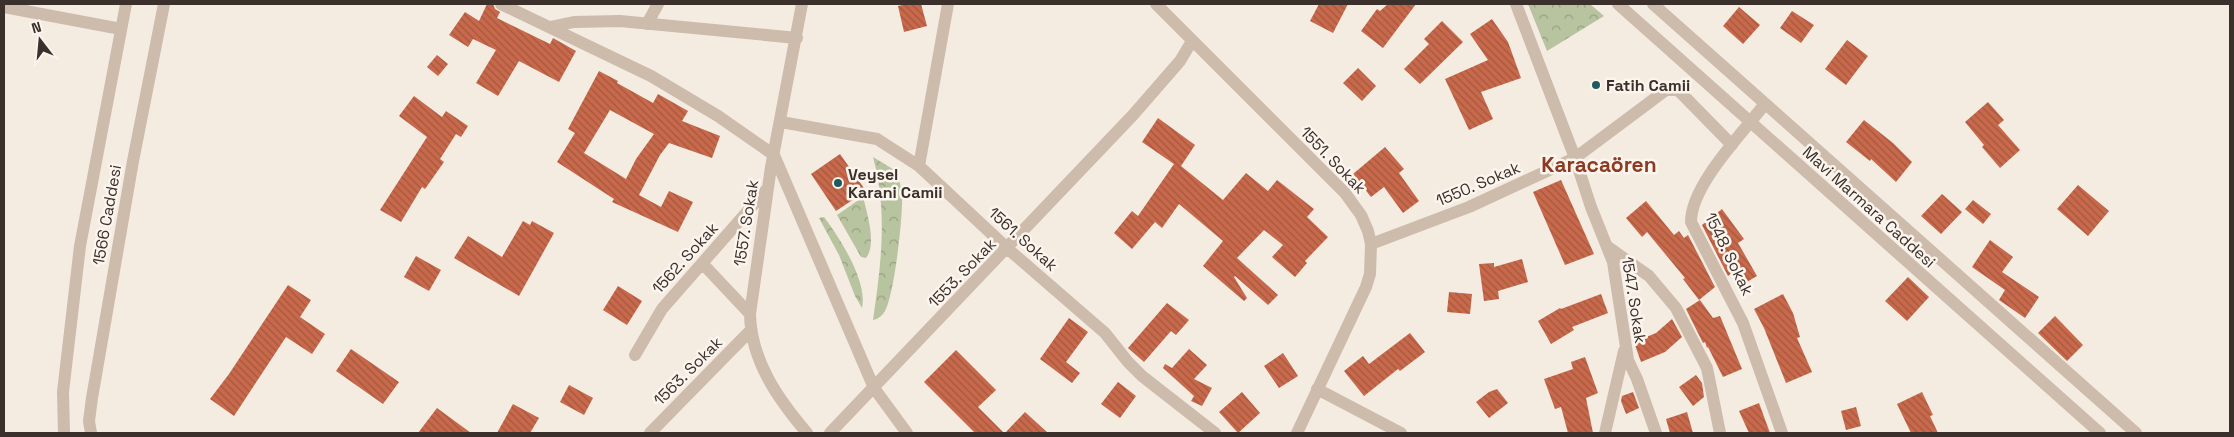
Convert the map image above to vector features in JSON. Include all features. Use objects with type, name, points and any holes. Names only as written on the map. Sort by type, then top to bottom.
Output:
[{"type":"street","name":"1566 Caddesi","points":[[64,433],[63,392],[80,246],[126,4]]},
{"type":"street","name":"1566 Caddesi","points":[[91,433],[89,421],[93,388],[133,161],[164,4]]},
{"type":"street","points":[[501,4],[651,76],[718,116],[774,155],[874,388],[907,433]]},
{"type":"street","points":[[647,24],[658,4]]},
{"type":"street","name":"1557. Sokak","points":[[802,4],[768,188],[750,314],[750,331],[755,351],[764,371],[786,408],[808,433]]},
{"type":"street","points":[[918,166],[948,4]]},
{"type":"street","name":"1551. Sokak","points":[[1156,4],[1345,193],[1362,215],[1371,244],[1370,274],[1366,287],[1297,433]]},
{"type":"street","name":"1547. Sokak","points":[[1516,4],[1575,158],[1591,207],[1608,247],[1619,296],[1625,349],[1656,433]]},
{"type":"street","name":"Mavi Marmara Caddesi","points":[[1618,4],[2100,433]]},
{"type":"street","points":[[1653,4],[1764,105],[2136,433]]},
{"type":"street","points":[[4,8],[121,29]]},
{"type":"street","points":[[550,27],[574,22],[592,21],[647,24],[797,38]]},
{"type":"street","name":"1553. Sokak","points":[[830,433],[1133,115],[1180,61],[1192,41]]},
{"type":"street","name":"1550. Sokak","points":[[1371,244],[1469,207],[1575,158],[1657,94],[1672,89],[1678,90],[1732,145]]},
{"type":"street","name":"1548. Sokak","points":[[1764,105],[1699,191],[1691,212],[1691,222],[1744,323],[1782,433]]},
{"type":"street","name":"1561. Sokak","points":[[781,122],[877,140],[918,166],[1008,248],[1105,332],[1128,362],[1142,376],[1214,433]]},
{"type":"street","name":"1562. Sokak","points":[[635,355],[662,309],[768,188]]},
{"type":"street","points":[[1608,247],[1649,276],[1676,308],[1707,368],[1720,433]]},
{"type":"street","points":[[703,264],[750,314]]},
{"type":"street","name":"1563. Sokak","points":[[650,433],[750,331]]},
{"type":"street","points":[[1605,433],[1625,349]]},
{"type":"street","points":[[1317,389],[1401,433]]},
{"type":"green space","points":[[1528,4],[1590,4],[1604,16],[1547,51]]},
{"type":"green space","points":[[873,157],[896,171],[901,187],[902,207],[892,290],[885,311],[880,317],[873,320],[882,238],[882,218],[878,177]]},
{"type":"green space","points":[[863,197],[871,237],[871,245],[866,258],[861,257],[837,215]]},
{"type":"green space","points":[[824,217],[844,247],[857,273],[863,297],[862,308],[855,296],[839,255],[819,218]]},
{"type":"building","points":[[487,4],[493,4],[495,9],[500,12],[497,18],[550,44],[553,38],[576,51],[559,82],[519,61],[498,96],[476,83],[496,50],[473,39],[468,47],[449,35],[465,12],[479,21]]},
{"type":"building","points":[[921,4],[927,26],[904,32],[898,6]]},
{"type":"building","points":[[1319,4],[1348,4],[1333,33],[1310,21]]},
{"type":"building","points":[[1388,4],[1416,4],[1383,48],[1361,31],[1377,9],[1380,11]]},
{"type":"building","points":[[1739,7],[1760,25],[1743,44],[1723,26]]},
{"type":"building","points":[[1792,11],[1814,25],[1801,43],[1780,28]]},
{"type":"building","points":[[1492,19],[1508,42],[1521,78],[1481,92],[1493,119],[1469,130],[1445,79],[1488,60],[1470,34]]},
{"type":"building","points":[[1442,21],[1463,42],[1420,84],[1404,69],[1429,44],[1424,39]]},
{"type":"building","points":[[1847,40],[1868,56],[1846,85],[1825,69]]},
{"type":"building","points":[[437,55],[448,64],[438,76],[427,67]]},
{"type":"building","points":[[1358,68],[1376,86],[1362,101],[1343,83]]},
{"type":"building","points":[[599,71],[653,103],[658,94],[688,111],[682,121],[720,136],[712,158],[669,143],[660,155],[639,195],[661,207],[669,191],[693,202],[678,232],[612,202],[614,199],[557,162],[575,133],[568,129]],"holes":[[[610,110],[654,134],[636,159],[626,179],[584,153]]]},
{"type":"building","points":[[414,96],[442,117],[446,111],[468,126],[461,137],[456,134],[440,159],[444,162],[425,189],[422,187],[401,222],[380,210],[427,137],[399,116]]},
{"type":"building","points":[[1988,102],[2004,120],[1998,125],[2020,150],[2000,168],[1982,147],[1984,145],[1965,122]]},
{"type":"building","points":[[1158,118],[1195,145],[1181,166],[1223,200],[1246,173],[1268,191],[1277,180],[1314,209],[1307,217],[1328,237],[1305,261],[1307,263],[1295,277],[1272,257],[1283,245],[1264,230],[1237,258],[1278,295],[1268,305],[1235,276],[1247,298],[1244,301],[1203,266],[1223,241],[1179,204],[1162,228],[1155,222],[1132,249],[1114,233],[1132,211],[1138,216],[1174,164],[1142,142]]},
{"type":"building","points":[[1864,120],[1893,143],[1912,162],[1896,182],[1871,159],[1870,161],[1846,142]]},
{"type":"building","points":[[1385,147],[1404,169],[1399,173],[1419,201],[1403,213],[1384,187],[1371,197],[1353,174]]},
{"type":"building","name":"Veysel Karani Camii","points":[[840,154],[866,191],[836,211],[811,174]]},
{"type":"building","points":[[1561,180],[1594,254],[1565,265],[1533,192]]},
{"type":"building","points":[[2078,185],[2109,211],[2088,236],[2057,209]]},
{"type":"building","points":[[1942,194],[1962,212],[1941,234],[1921,216]]},
{"type":"building","points":[[1973,200],[1991,214],[1983,224],[1965,209]]},
{"type":"building","points":[[1646,201],[1674,235],[1679,231],[1684,238],[1688,235],[1715,287],[1699,300],[1683,279],[1685,278],[1647,232],[1642,237],[1626,218]]},
{"type":"building","points":[[1722,209],[1744,239],[1738,243],[1757,276],[1740,286],[1732,273],[1728,276],[1702,225]]},
{"type":"building","points":[[523,221],[530,225],[532,221],[554,233],[519,296],[454,258],[468,236],[502,257]]},
{"type":"building","points":[[1990,240],[2013,257],[2002,272],[2039,297],[2025,318],[1999,300],[2005,290],[1972,267]]},
{"type":"building","points":[[416,256],[441,270],[429,291],[404,277]]},
{"type":"building","points":[[1522,259],[1528,282],[1498,291],[1499,299],[1484,301],[1479,264],[1494,263],[1494,267]]},
{"type":"building","points":[[1908,277],[1929,297],[1907,321],[1885,301]]},
{"type":"building","points":[[288,285],[311,300],[300,317],[325,334],[312,354],[286,337],[234,416],[210,399],[229,374]]},
{"type":"building","points":[[618,286],[642,301],[627,325],[603,310]]},
{"type":"building","points":[[1449,292],[1472,294],[1470,314],[1447,312]]},
{"type":"building","points":[[1601,294],[1608,313],[1572,327],[1574,330],[1551,344],[1538,321],[1560,308]]},
{"type":"building","points":[[1783,294],[1793,313],[1800,337],[1797,338],[1812,372],[1786,383],[1764,328],[1754,309]]},
{"type":"building","points":[[1700,300],[1713,318],[1720,316],[1742,369],[1723,377],[1686,309]]},
{"type":"building","points":[[1167,303],[1189,320],[1176,335],[1171,331],[1144,362],[1128,348]]},
{"type":"building","points":[[2055,316],[2083,345],[2067,361],[2038,333]]},
{"type":"building","points":[[1069,318],[1088,332],[1066,362],[1080,373],[1072,383],[1040,359]]},
{"type":"building","points":[[1672,319],[1682,337],[1665,352],[1641,362],[1634,342],[1656,333]]},
{"type":"building","points":[[1410,333],[1425,352],[1400,371],[1398,369],[1364,396],[1344,371],[1363,356],[1369,364]]},
{"type":"building","points":[[351,349],[399,382],[383,404],[336,371]]},
{"type":"building","points":[[1189,349],[1207,365],[1194,379],[1212,388],[1202,406],[1191,401],[1194,396],[1163,368],[1165,364],[1172,368]]},
{"type":"building","points":[[956,350],[996,390],[978,407],[1004,433],[975,433],[924,382]]},
{"type":"building","points":[[1283,353],[1298,376],[1279,388],[1264,366]]},
{"type":"building","points":[[1585,357],[1598,393],[1586,398],[1593,433],[1568,433],[1561,407],[1555,409],[1544,379],[1573,369],[1571,362]]},
{"type":"building","points":[[1696,375],[1702,383],[1704,397],[1693,406],[1679,387]]},
{"type":"building","points":[[1118,382],[1136,396],[1120,418],[1101,404]]},
{"type":"building","points":[[569,385],[593,398],[584,415],[560,402]]},
{"type":"building","points":[[1497,389],[1508,403],[1489,418],[1476,402],[1489,392]]},
{"type":"building","points":[[1242,392],[1260,413],[1238,433],[1219,412]]},
{"type":"building","points":[[1633,392],[1639,408],[1626,414],[1621,401],[1622,396]]},
{"type":"building","points":[[1922,392],[1933,415],[1930,416],[1938,433],[1911,433],[1897,404]]},
{"type":"building","points":[[1759,403],[1770,433],[1749,433],[1739,411]]},
{"type":"building","points":[[513,404],[539,418],[530,433],[497,433]]},
{"type":"building","points":[[1856,407],[1861,426],[1846,430],[1841,411]]},
{"type":"building","points":[[437,408],[471,433],[418,433]]},
{"type":"building","points":[[1025,412],[1048,433],[1005,433]]},
{"type":"building","points":[[1687,412],[1693,433],[1670,433],[1666,419]]},
{"type":"place","name":"Fatih Camii","points":[[1596,85]]},
{"type":"place","name":"Veysel Karani Camii","points":[[838,183]]},
{"type":"district","name":"Karacaören","points":[[1599,164]]}]
